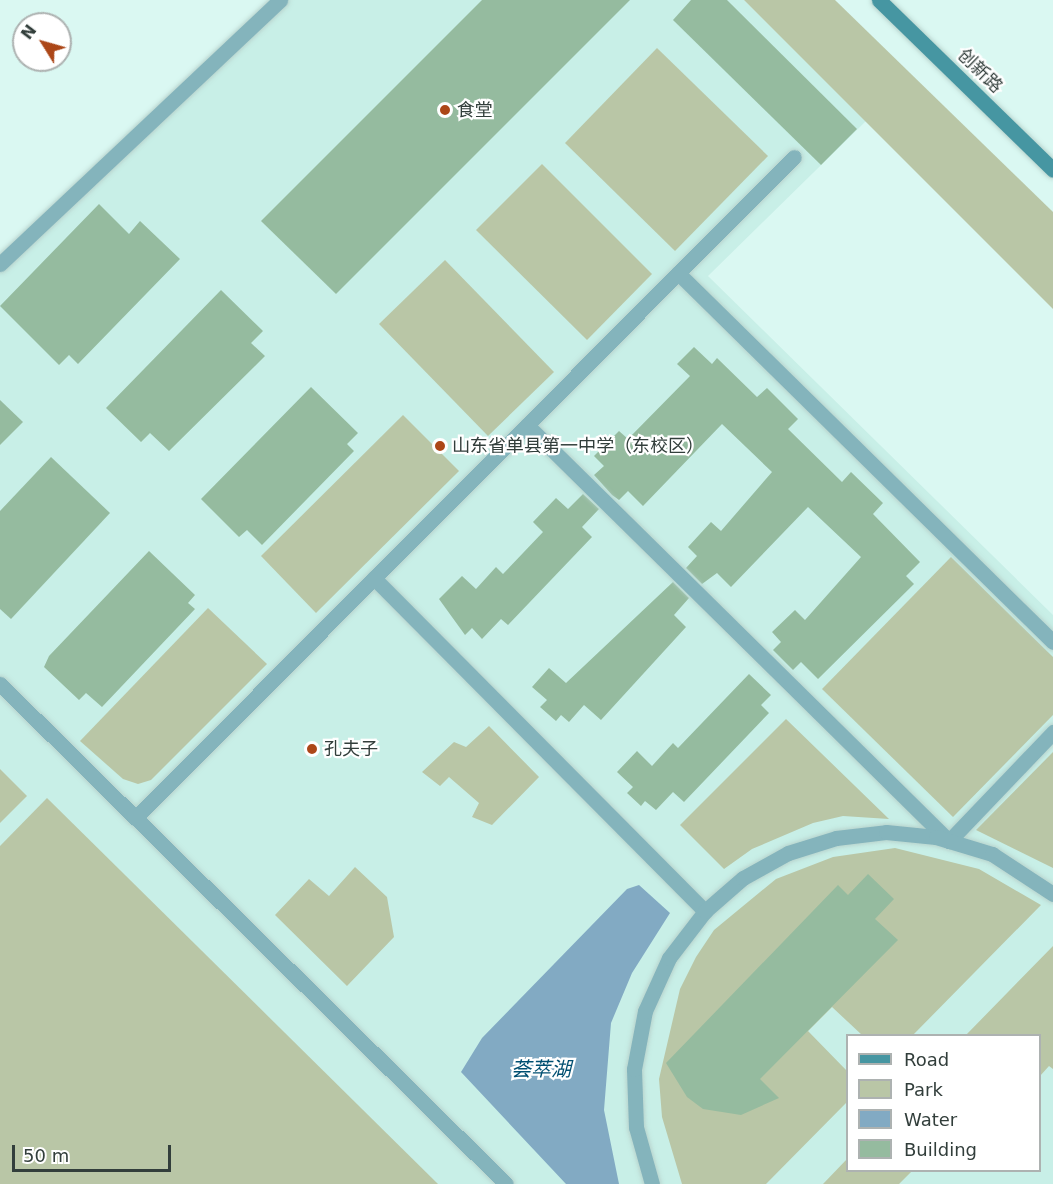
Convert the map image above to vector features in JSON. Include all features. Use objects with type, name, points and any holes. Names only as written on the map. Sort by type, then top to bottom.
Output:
[{"type":"main road","name":"创新路","points":[[879,0],[1053,170]]},
{"type":"street","points":[[0,264],[280,0]]},
{"type":"street","points":[[135,818],[794,157]]},
{"type":"street","points":[[678,273],[1053,642]]},
{"type":"street","points":[[527,425],[949,841]]},
{"type":"street","points":[[374,578],[705,911]]},
{"type":"street","points":[[0,684],[506,1184]]},
{"type":"street","points":[[949,841],[1053,732]]},
{"type":"street","points":[[652,1184],[636,1127],[634,1069],[643,1023],[669,958],[705,911],[752,873],[788,853],[836,838],[886,832],[949,841],[992,854],[1053,894]]},
{"type":"shaded area","name":"山东省单县第一中学（东校区）","points":[[285,0],[744,0],[866,121],[708,276],[1053,615],[1053,1184],[0,1184],[0,266]]},
{"type":"green space","points":[[744,0],[835,0],[1053,212],[1053,309]]},
{"type":"green space","points":[[657,48],[768,156],[675,251],[565,143]]},
{"type":"green space","points":[[542,164],[652,274],[587,340],[476,230]]},
{"type":"green space","points":[[445,260],[554,372],[488,436],[379,324]]},
{"type":"green space","points":[[403,415],[459,471],[316,613],[261,556]]},
{"type":"green space","points":[[951,557],[1053,657],[1053,715],[953,817],[822,689]]},
{"type":"green space","points":[[208,608],[267,664],[151,780],[138,784],[123,779],[80,741]]},
{"type":"green space","points":[[786,719],[889,819],[843,816],[813,823],[752,849],[724,869],[680,825]]},
{"type":"green space","points":[[489,726],[539,777],[492,825],[472,817],[479,803],[449,777],[440,786],[422,772],[454,742],[466,747]]},
{"type":"green space","points":[[1053,752],[1053,868],[976,830]]},
{"type":"green space","points":[[0,769],[27,796],[0,823]]},
{"type":"green space","points":[[47,798],[438,1184],[0,1184],[0,846]]},
{"type":"green space","points":[[895,848],[979,869],[1041,905],[914,1034],[861,1034],[832,1007],[808,1031],[846,1070],[846,1103],[766,1184],[682,1184],[662,1117],[659,1079],[680,989],[696,957],[714,930],[776,879],[833,857]]},
{"type":"green space","points":[[355,867],[387,897],[394,937],[347,986],[275,915],[309,879],[329,896]]},
{"type":"green space","points":[[1053,946],[1053,1069],[1049,1066],[1041,1075],[1041,1034],[967,1034]]},
{"type":"green space","points":[[846,1160],[846,1172],[911,1172],[899,1184],[823,1184]]},
{"type":"water","name":"荟萃湖","points":[[639,885],[670,913],[632,973],[611,1023],[604,1110],[619,1184],[566,1184],[461,1072],[482,1038],[627,889]]},
{"type":"building","name":"食堂","points":[[482,0],[630,0],[336,294],[261,221]]},
{"type":"building","points":[[691,0],[727,0],[857,129],[821,165],[673,20]]},
{"type":"building","points":[[99,204],[129,234],[140,221],[180,259],[78,364],[69,355],[59,365],[0,306]]},
{"type":"building","points":[[221,290],[263,331],[251,343],[265,356],[169,451],[150,433],[141,442],[106,408]]},
{"type":"building","points":[[694,347],[712,364],[717,358],[757,397],[767,388],[798,419],[788,429],[842,482],[851,472],[883,503],[873,514],[920,562],[906,576],[914,584],[818,679],[801,662],[793,670],[773,650],[781,642],[772,632],[795,610],[805,620],[861,557],[808,507],[731,587],[717,573],[702,584],[686,568],[697,556],[688,547],[711,522],[721,531],[772,472],[722,424],[643,506],[628,491],[619,500],[594,475],[604,466],[594,456],[619,431],[628,439],[690,376],[677,364]]},
{"type":"building","points":[[311,387],[358,433],[347,444],[354,451],[262,545],[247,530],[239,537],[201,499]]},
{"type":"building","points":[[0,400],[23,422],[0,445]]},
{"type":"building","points":[[51,457],[110,513],[11,619],[0,609],[0,511]]},
{"type":"building","points":[[583,494],[599,509],[582,527],[592,537],[508,625],[501,619],[482,639],[472,628],[465,635],[439,599],[462,576],[476,589],[496,567],[503,574],[543,532],[533,522],[556,498],[568,509]]},
{"type":"building","points":[[149,551],[195,595],[188,603],[195,609],[102,707],[86,693],[79,700],[44,667],[49,656]]},
{"type":"building","points":[[673,582],[689,598],[674,615],[686,627],[601,720],[584,705],[569,722],[561,715],[556,721],[540,707],[547,700],[532,687],[549,668],[566,683]]},
{"type":"building","points":[[749,674],[771,695],[761,705],[769,713],[684,802],[673,792],[656,810],[645,801],[641,806],[627,793],[633,787],[617,772],[637,751],[652,766],[673,743],[678,748]]},
{"type":"building","points":[[868,874],[894,899],[875,919],[898,940],[760,1079],[779,1098],[741,1115],[703,1109],[687,1097],[666,1063],[838,885],[848,895]]},
{"type":"place","name":"食堂","points":[[445,110]]},
{"type":"place","name":"山东省单县第一中学（东校区）","points":[[440,446]]},
{"type":"place","name":"孔夫子","points":[[312,749]]}]
